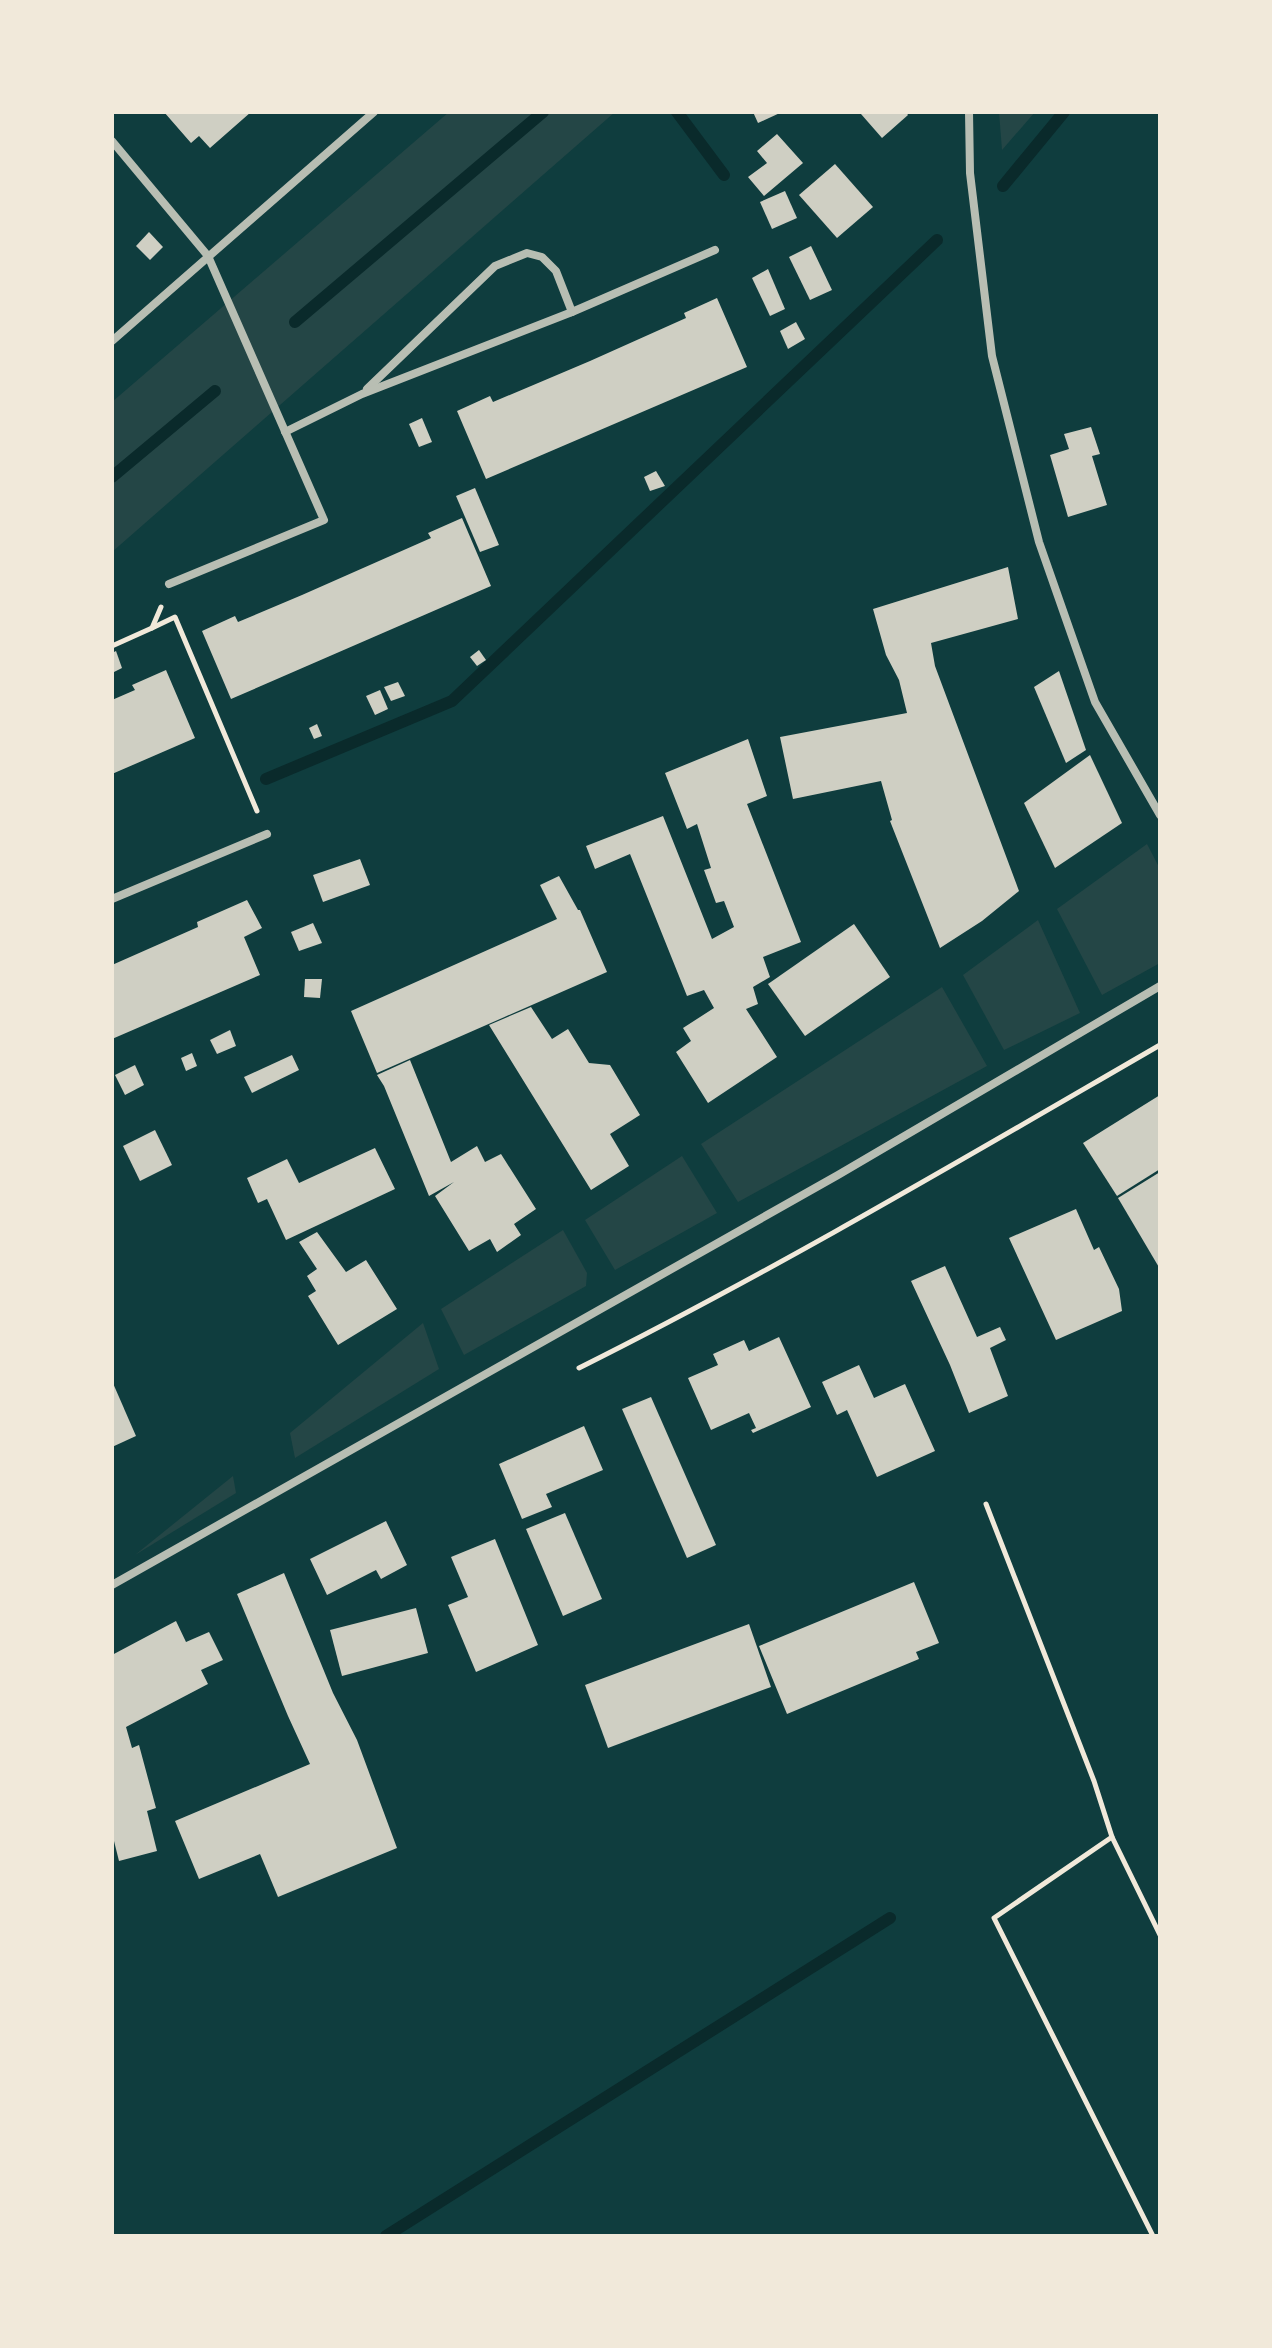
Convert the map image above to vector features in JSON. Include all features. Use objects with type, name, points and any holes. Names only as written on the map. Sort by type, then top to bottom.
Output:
[{"type":"street","points":[[112,341],[374,112]]},
{"type":"street","points":[[969,112],[970,173],[992,356],[1039,542],[1095,702],[1160,815]]},
{"type":"street","points":[[112,141],[208,256],[324,520],[169,584]]},
{"type":"street","points":[[285,432],[362,394],[572,312],[715,250]]},
{"type":"street","points":[[362,394],[495,266],[527,253],[542,257],[556,271],[572,312]]},
{"type":"street","points":[[112,899],[267,834]]},
{"type":"street","points":[[112,1585],[838,1175],[1160,986]]},
{"type":"path","points":[[152,628],[169,584]]},
{"type":"path","points":[[112,646],[175,617],[245,783]]},
{"type":"path","points":[[579,1368],[647,1334],[949,1168],[1160,1045]]},
{"type":"path","points":[[986,1504],[1094,1781],[1112,1837],[1160,1935]]},
{"type":"path","points":[[1112,1837],[994,1918],[1153,2236]]},
{"type":"shaded area","points":[[449,112],[615,112],[112,552],[112,402]]},
{"type":"shaded area","points":[[999,112],[1035,112],[1002,150]]},
{"type":"shaded area","points":[[1147,844],[1160,869],[1160,963],[1102,995],[1057,909]]},
{"type":"shaded area","points":[[1038,920],[1080,1013],[1004,1050],[963,975]]},
{"type":"shaded area","points":[[942,987],[987,1066],[738,1202],[701,1144]]},
{"type":"shaded area","points":[[682,1156],[717,1213],[615,1270],[585,1220]]},
{"type":"shaded area","points":[[563,1230],[587,1273],[586,1286],[464,1355],[441,1309]]},
{"type":"shaded area","points":[[423,1323],[439,1369],[295,1458],[290,1433]]},
{"type":"shaded area","points":[[233,1476],[236,1493],[135,1555]]},
{"type":"building","points":[[164,112],[251,112],[210,148],[199,136],[191,143]]},
{"type":"building","points":[[753,112],[782,112],[758,123]]},
{"type":"building","points":[[906,112],[908,115],[882,138],[861,114]]},
{"type":"building","points":[[777,134],[803,163],[764,196],[748,177],[767,163],[757,151]]},
{"type":"building","points":[[835,164],[873,207],[837,238],[799,195]]},
{"type":"building","points":[[785,191],[797,218],[772,229],[760,202]]},
{"type":"building","points":[[149,232],[163,247],[150,260],[136,246]]},
{"type":"building","points":[[811,246],[832,290],[810,300],[789,257]]},
{"type":"building","points":[[768,269],[785,309],[770,316],[752,278]]},
{"type":"building","points":[[717,298],[747,367],[486,479],[457,411],[490,396],[493,402],[590,361],[686,318],[684,313]]},
{"type":"building","points":[[796,322],[805,339],[788,349],[780,331]]},
{"type":"building","points":[[422,418],[432,442],[419,447],[409,424]]},
{"type":"building","points":[[1091,427],[1100,454],[1092,456],[1107,505],[1068,517],[1050,455],[1069,449],[1064,434]]},
{"type":"building","points":[[656,471],[665,486],[650,491],[644,477]]},
{"type":"building","points":[[475,488],[499,545],[480,552],[456,496]]},
{"type":"building","points":[[462,518],[491,586],[231,699],[202,631],[235,616],[238,622],[302,595],[431,538],[428,533]]},
{"type":"building","points":[[1008,567],[1018,619],[931,643],[935,666],[1019,891],[982,921],[940,948],[890,821],[881,781],[793,799],[780,737],[907,713],[899,680],[886,655],[873,609]]},
{"type":"building","points":[[479,650],[486,660],[477,666],[470,657]]},
{"type":"building","points":[[116,651],[122,668],[112,673],[112,653]]},
{"type":"building","points":[[166,670],[195,738],[112,774],[112,700],[135,690],[132,685]]},
{"type":"building","points":[[1059,671],[1086,750],[1066,763],[1034,687]]},
{"type":"building","points":[[398,682],[405,696],[391,701],[384,687]]},
{"type":"building","points":[[380,690],[388,709],[375,715],[366,696]]},
{"type":"building","points":[[317,724],[322,736],[314,739],[309,728]]},
{"type":"building","points":[[748,739],[767,796],[747,804],[801,942],[763,957],[770,977],[753,987],[758,1004],[746,1009],[777,1057],[708,1103],[676,1052],[691,1041],[683,1028],[714,1008],[704,990],[687,996],[630,854],[595,869],[586,846],[663,816],[712,939],[734,927],[724,901],[716,903],[704,870],[711,868],[697,824],[687,829],[665,773]]},
{"type":"building","points":[[1090,755],[1122,823],[1055,868],[1024,803]]},
{"type":"building","points":[[360,859],[370,885],[323,902],[313,875]]},
{"type":"building","points":[[559,876],[580,910],[607,972],[377,1073],[351,1011],[557,919],[540,885]]},
{"type":"building","points":[[247,900],[262,928],[244,937],[260,975],[112,1039],[112,965],[198,927],[197,922]]},
{"type":"building","points":[[313,923],[322,943],[299,951],[291,932]]},
{"type":"building","points":[[854,924],[890,977],[805,1036],[768,984]]},
{"type":"building","points":[[305,979],[322,979],[320,998],[304,997]]},
{"type":"building","points":[[531,1007],[552,1039],[568,1029],[589,1063],[610,1065],[640,1115],[610,1134],[629,1166],[591,1190],[489,1025]]},
{"type":"building","points":[[230,1030],[236,1046],[217,1054],[210,1040]]},
{"type":"building","points":[[192,1053],[197,1066],[186,1071],[181,1058]]},
{"type":"building","points":[[292,1055],[299,1070],[252,1093],[244,1077]]},
{"type":"building","points":[[410,1060],[451,1162],[477,1146],[485,1162],[501,1154],[536,1209],[514,1224],[521,1235],[497,1252],[490,1239],[469,1251],[435,1196],[454,1182],[429,1196],[377,1075]]},
{"type":"building","points":[[135,1065],[144,1085],[125,1095],[115,1075]]},
{"type":"building","points":[[1160,1095],[1160,1169],[1117,1196],[1083,1143]]},
{"type":"building","points":[[155,1130],[172,1165],[140,1181],[123,1146]]},
{"type":"building","points":[[375,1148],[395,1189],[286,1240],[267,1199],[258,1203],[247,1178],[287,1159],[299,1183]]},
{"type":"building","points":[[1160,1172],[1160,1269],[1118,1198]]},
{"type":"building","points":[[1076,1209],[1094,1250],[1099,1247],[1119,1289],[1122,1311],[1056,1340],[1009,1238]]},
{"type":"building","points":[[317,1232],[346,1272],[366,1260],[397,1309],[338,1345],[308,1296],[316,1291],[307,1276],[317,1269],[299,1242]]},
{"type":"building","points":[[945,1266],[977,1337],[1000,1327],[1006,1340],[990,1348],[1008,1396],[969,1413],[911,1281]]},
{"type":"building","points":[[779,1337],[811,1407],[753,1433],[751,1430],[756,1428],[749,1413],[711,1430],[688,1378],[718,1365],[713,1354],[744,1340],[749,1351]]},
{"type":"building","points":[[859,1365],[874,1398],[905,1384],[935,1451],[877,1477],[847,1410],[837,1415],[822,1382]]},
{"type":"building","points":[[112,1381],[136,1436],[112,1447]]},
{"type":"building","points":[[651,1397],[716,1545],[687,1558],[622,1409]]},
{"type":"building","points":[[584,1426],[603,1470],[546,1494],[552,1507],[522,1519],[499,1464]]},
{"type":"building","points":[[565,1513],[602,1599],[563,1616],[526,1529]]},
{"type":"building","points":[[386,1521],[407,1565],[381,1579],[376,1570],[327,1595],[310,1559]]},
{"type":"building","points":[[495,1539],[538,1645],[476,1672],[448,1605],[468,1597],[451,1557]]},
{"type":"building","points":[[284,1573],[333,1693],[357,1740],[397,1848],[278,1897],[260,1854],[199,1879],[175,1821],[310,1764],[237,1594]]},
{"type":"building","points":[[914,1582],[939,1643],[916,1652],[919,1659],[787,1714],[759,1646]]},
{"type":"building","points":[[416,1608],[428,1653],[342,1676],[330,1630]]},
{"type":"building","points":[[176,1621],[186,1642],[209,1632],[223,1660],[201,1670],[208,1684],[126,1727],[132,1748],[139,1745],[156,1808],[147,1811],[157,1851],[119,1861],[112,1833],[112,1655]]},
{"type":"building","points":[[749,1624],[771,1687],[608,1748],[585,1685]]},
{"type":"waterway","points":[[295,322],[543,112]]},
{"type":"waterway","points":[[677,112],[724,175]]},
{"type":"waterway","points":[[1003,186],[1064,112]]},
{"type":"waterway","points":[[266,779],[452,701],[937,240]]},
{"type":"waterway","points":[[112,477],[215,391]]},
{"type":"waterway","points":[[386,2236],[890,1918]]}]
